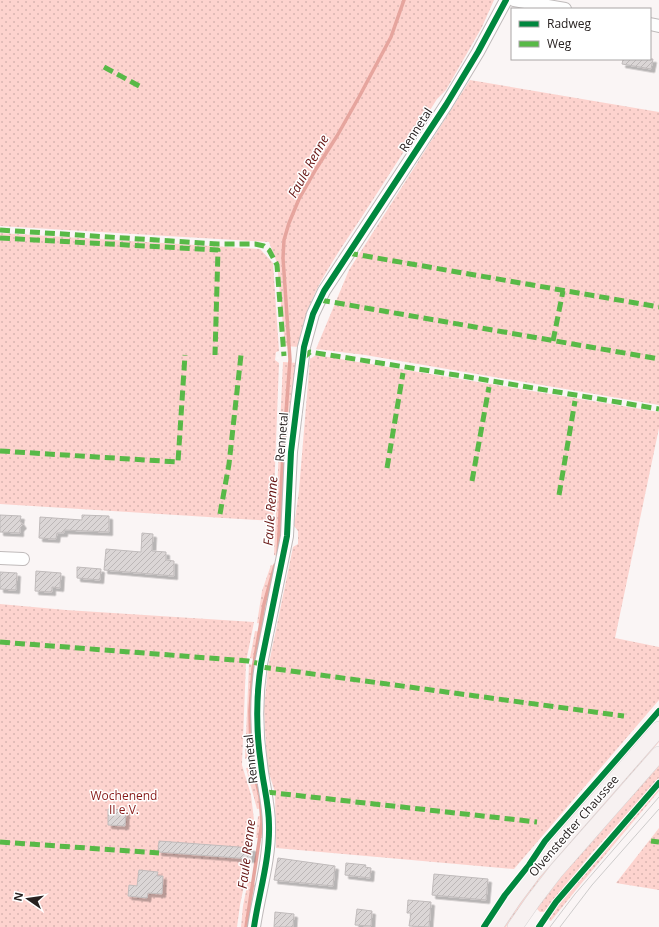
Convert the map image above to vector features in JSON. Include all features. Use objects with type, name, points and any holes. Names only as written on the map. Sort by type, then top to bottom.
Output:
[{"type":"main road","name":"Olvenstedter Chaussee","points":[[495,927],[534,872],[659,730]]},
{"type":"main road","name":"Olvenstedter Chaussee","points":[[515,927],[533,900],[549,880],[659,754]]},
{"type":"street","name":"Rennetal","points":[[254,927],[268,842],[269,824],[259,743],[259,685],[288,536],[291,452],[306,336],[324,291],[446,105],[493,26],[506,0]]},
{"type":"street","points":[[514,0],[559,8]]},
{"type":"street","points":[[0,558],[23,559]]},
{"type":"green space","points":[[0,0],[494,0],[482,27],[446,90],[437,99],[323,278],[307,311],[299,347],[285,346],[277,263],[269,242],[0,226]]},
{"type":"green space","points":[[470,80],[659,112],[659,405],[365,355],[316,349],[349,270]]},
{"type":"green space","points":[[0,233],[260,249],[273,263],[279,351],[276,352],[275,360],[279,363],[273,521],[0,504]]},
{"type":"green space","points":[[316,355],[659,412],[659,428],[615,638],[659,647],[659,700],[514,869],[276,848],[275,792],[267,767],[264,708],[268,668],[293,547],[298,544],[298,531],[294,526],[299,490],[310,359]]},
{"type":"green space","points":[[283,362],[298,363],[280,557],[274,555]]},
{"type":"green space","points":[[271,565],[277,566],[265,625],[257,623],[262,591]]},
{"type":"green space","name":"Wochenend II e.V.","points":[[0,604],[66,610],[254,622],[246,662],[242,765],[251,795],[254,820],[249,861],[237,927],[0,927]]},
{"type":"green space","points":[[255,631],[262,632],[257,660],[250,658]]},
{"type":"green space","points":[[249,664],[258,666],[255,755],[245,759]]},
{"type":"green space","points":[[648,726],[649,730],[607,778],[603,777]]},
{"type":"green space","points":[[659,737],[659,742],[539,880],[506,927],[501,927],[529,887]]},
{"type":"green space","points":[[659,762],[659,778],[591,854],[544,912],[540,912],[536,908],[543,897]]},
{"type":"green space","points":[[246,768],[256,768],[264,808],[257,809]]},
{"type":"green space","points":[[600,781],[603,783],[563,827],[561,827],[562,824]]},
{"type":"green space","points":[[659,788],[659,791],[551,921],[547,919],[594,861]]},
{"type":"green space","points":[[258,816],[265,816],[264,838],[256,838]]},
{"type":"green space","points":[[659,828],[659,890],[616,883]]},
{"type":"green space","points":[[248,881],[256,884],[248,927],[241,927],[243,906]]},
{"type":"building","points":[[653,59],[651,69],[622,64],[623,60]]},
{"type":"building","points":[[0,515],[21,516],[20,521],[23,525],[20,528],[20,533],[0,532]]},
{"type":"building","points":[[82,515],[109,516],[109,532],[64,530],[64,533],[57,533],[56,539],[39,538],[40,517],[82,520]]},
{"type":"building","points":[[142,533],[153,534],[152,551],[166,552],[166,560],[174,561],[174,576],[104,570],[106,549],[141,552]]},
{"type":"building","points":[[77,567],[101,569],[100,580],[77,578]]},
{"type":"building","points":[[36,571],[61,573],[60,588],[52,587],[52,592],[35,591]]},
{"type":"building","points":[[0,572],[17,573],[16,590],[0,589]]},
{"type":"building","points":[[108,809],[126,810],[125,826],[108,825]]},
{"type":"building","points":[[159,841],[252,848],[251,859],[158,852]]},
{"type":"building","points":[[278,858],[335,866],[333,886],[274,880]]},
{"type":"building","points":[[346,863],[366,865],[365,867],[371,868],[370,878],[345,875]]},
{"type":"building","points":[[139,870],[158,872],[157,876],[163,876],[162,894],[148,893],[147,898],[128,896],[129,885],[137,886]]},
{"type":"building","points":[[434,874],[488,879],[486,900],[432,895]]},
{"type":"building","points":[[408,900],[431,902],[429,927],[409,926],[411,913],[407,913]]},
{"type":"building","points":[[357,909],[372,911],[371,926],[355,925]]},
{"type":"building","points":[[275,912],[294,914],[293,927],[274,927]]},
{"type":"waterway","name":"Faule Renne","points":[[278,555],[283,452],[290,360],[283,258],[284,240],[299,199],[337,136],[391,37],[404,0]]},
{"type":"waterway","name":"Faule Renne","points":[[246,927],[262,822],[260,796],[251,754],[250,711],[253,669],[264,604],[275,565]]},
{"type":"tram line","points":[[550,927],[575,894],[659,797]]},
{"type":"tram line","points":[[560,927],[592,885],[659,809]]},
{"type":"marked path","points":[[104,67],[141,87]]},
{"type":"marked path","points":[[0,230],[218,244],[255,244],[264,246],[269,250],[277,265],[284,356]]},
{"type":"marked path","points":[[0,238],[218,250],[215,355]]},
{"type":"marked path","points":[[348,253],[659,307]]},
{"type":"marked path","points":[[553,341],[563,291]]},
{"type":"marked path","points":[[320,300],[659,359]]},
{"type":"marked path","points":[[303,358],[310,352],[659,409]]},
{"type":"marked path","points":[[0,451],[178,462],[185,355]]},
{"type":"marked path","points":[[220,514],[229,464],[241,355]]},
{"type":"marked path","points":[[387,468],[403,373]]},
{"type":"marked path","points":[[472,481],[489,387]]},
{"type":"marked path","points":[[559,495],[575,401]]},
{"type":"marked path","points":[[0,642],[248,661],[261,664]]},
{"type":"marked path","points":[[261,667],[624,716]]},
{"type":"marked path","points":[[266,792],[537,822]]},
{"type":"marked path","points":[[651,841],[659,842]]},
{"type":"marked path","points":[[0,842],[159,853]]},
{"type":"cycle path","points":[[254,927],[269,838],[268,809],[258,739],[258,689],[261,664],[287,536],[291,452],[304,347],[313,314],[324,291],[446,105],[478,52],[506,0]]},
{"type":"cycle path","points":[[484,927],[505,895],[529,865],[545,841],[659,711]]},
{"type":"cycle path","points":[[539,927],[556,902],[659,783]]}]
